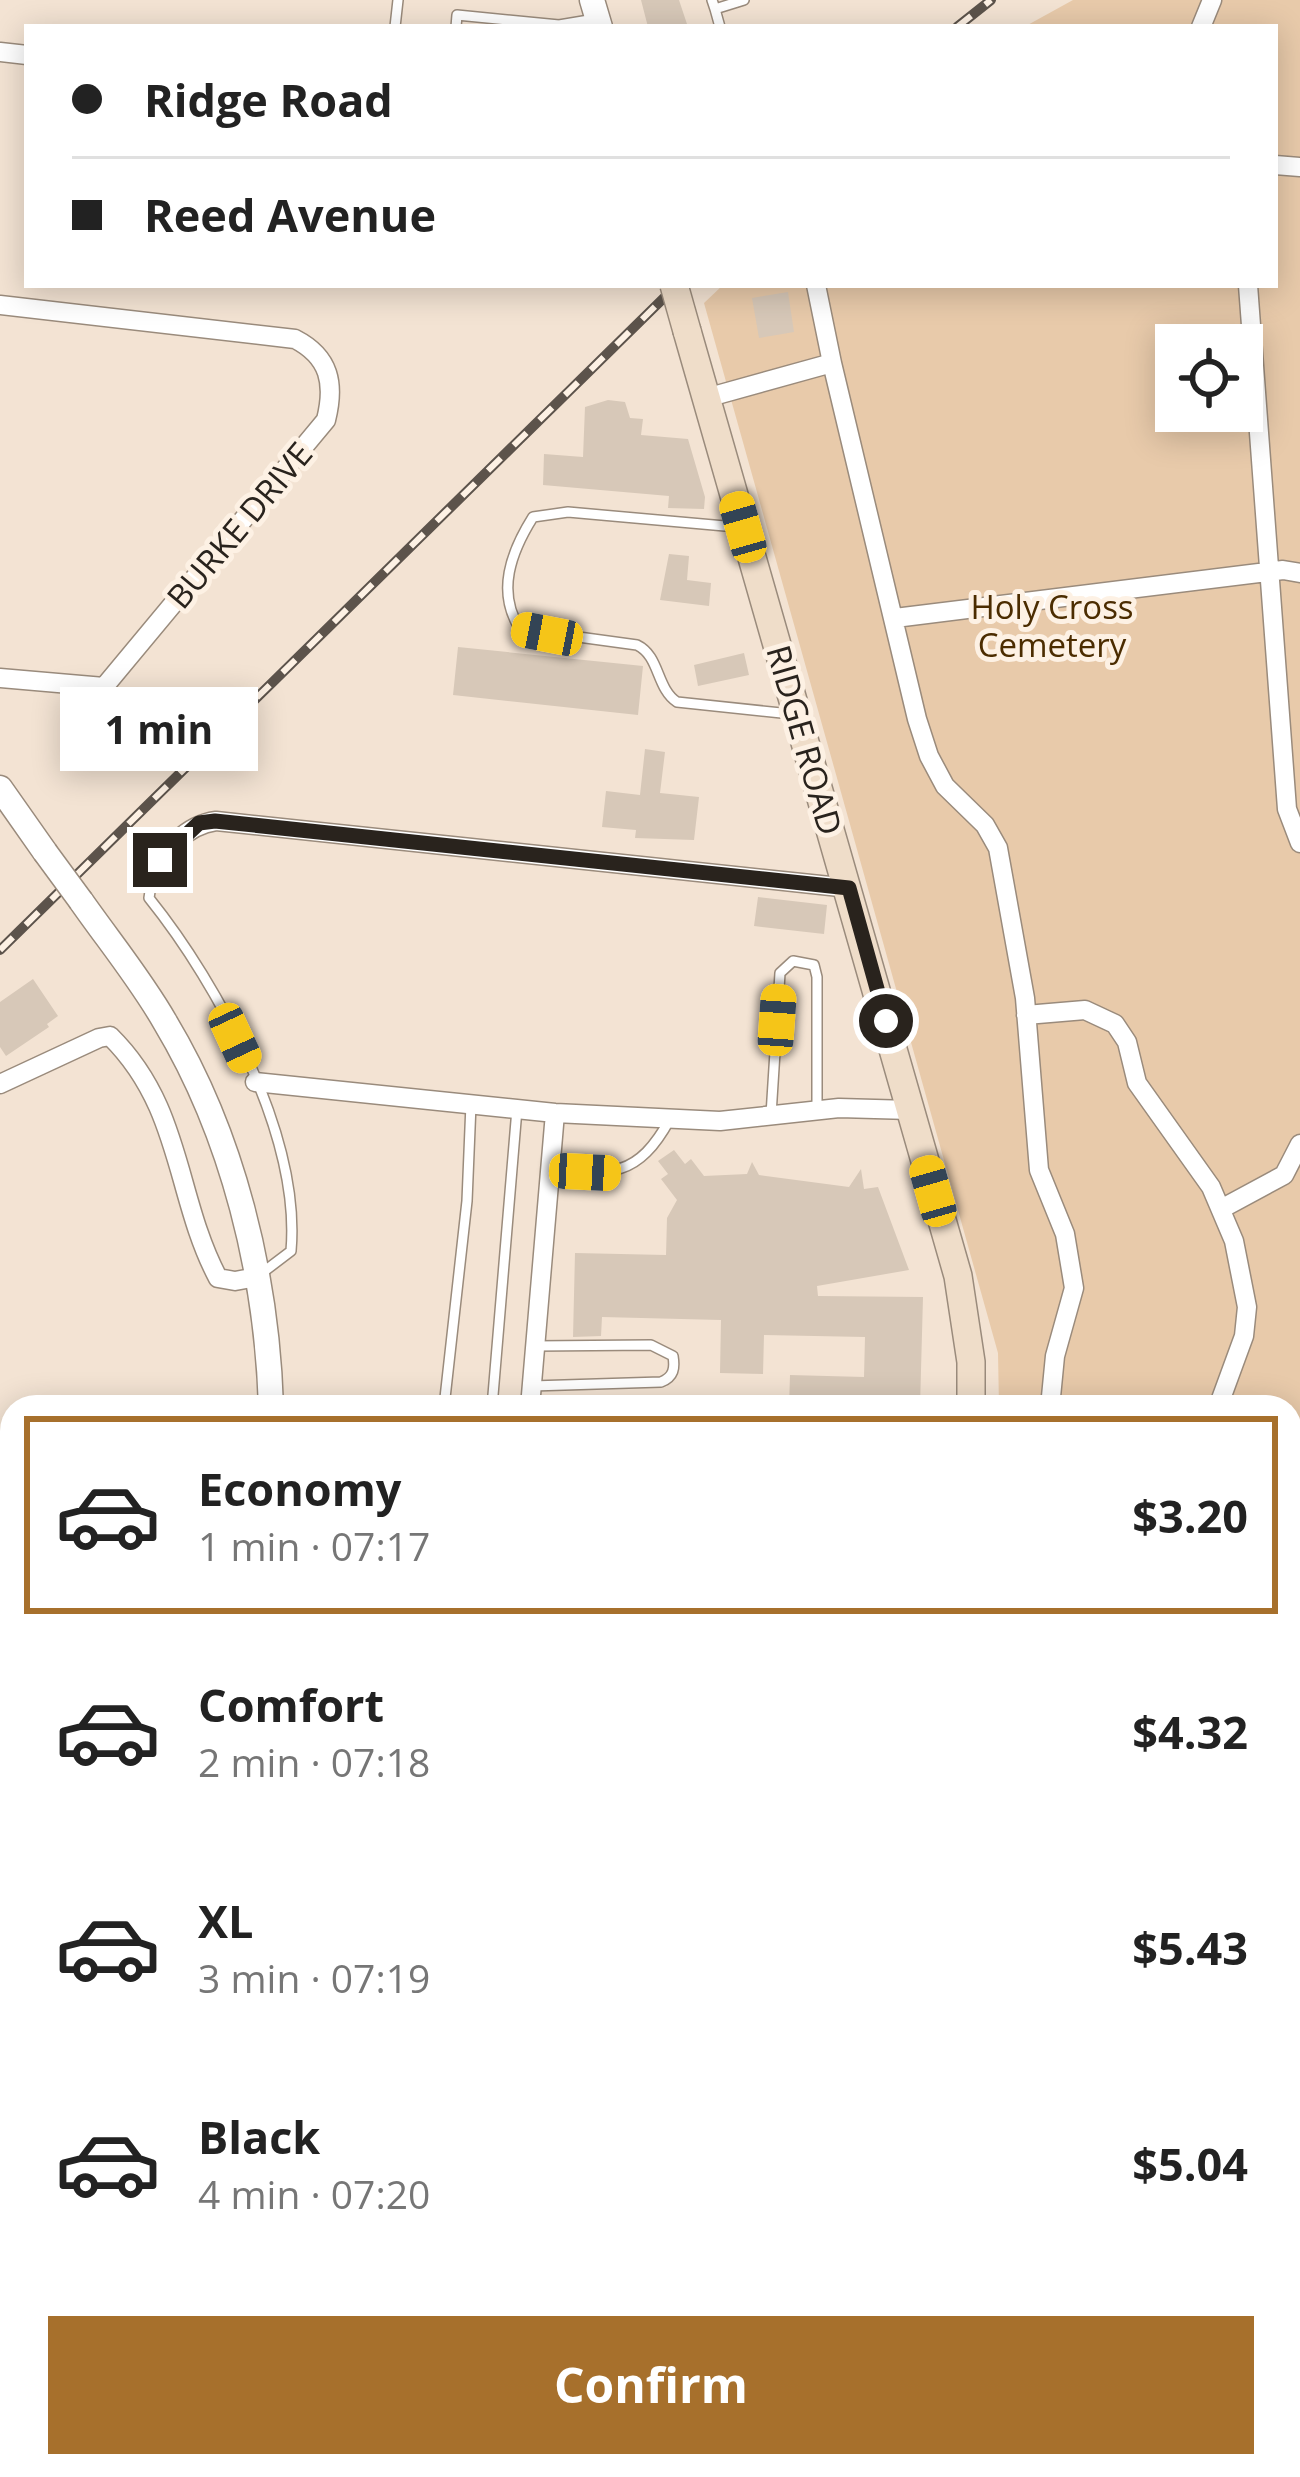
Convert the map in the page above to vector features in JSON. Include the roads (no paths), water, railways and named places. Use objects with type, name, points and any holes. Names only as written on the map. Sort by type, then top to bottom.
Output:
[{"type":"main road","name":"RIDGE ROAD","points":[[675,288],[958,1276],[971,1362],[970,1395]]},
{"type":"street","points":[[817,288],[917,719],[945,786],[985,825],[998,848],[1026,1015],[1039,1170],[1065,1234],[1074,1288],[1055,1356],[1051,1395]]},
{"type":"street","points":[[1248,288],[1287,809],[1300,843]]},
{"type":"street","name":"BURKE DRIVE","points":[[0,304],[295,339],[311,347],[327,367],[333,392],[326,420],[104,687],[0,679]]},
{"type":"street","points":[[706,398],[832,363]]},
{"type":"street","points":[[895,618],[1269,572],[1300,573]]},
{"type":"street","points":[[0,788],[163,1018],[196,1079],[232,1178],[257,1277],[270,1395]]},
{"type":"street","points":[[152,878],[173,844],[199,823],[215,821],[849,888]]},
{"type":"street","points":[[1026,1015],[1084,1010],[1115,1024],[1126,1042],[1137,1083],[1211,1187],[1234,1241],[1247,1307],[1244,1336],[1223,1395]]},
{"type":"street","points":[[0,1084],[110,1036],[142,1079],[174,1139],[206,1256],[218,1278],[257,1277]]},
{"type":"street","points":[[255,1082],[555,1113],[670,1119],[720,1121],[817,1110],[911,1109]]},
{"type":"street","points":[[531,1395],[555,1113]]},
{"type":"street","points":[[1221,1209],[1284,1175],[1300,1144]]},
{"type":"lane","points":[[714,4],[744,0]]},
{"type":"lane","points":[[456,24],[457,15],[540,24]]},
{"type":"lane","points":[[566,24],[596,15]]},
{"type":"lane","points":[[743,527],[568,512],[533,518],[509,567],[509,612],[520,629],[648,650],[668,696],[677,702],[797,714]]},
{"type":"lane","points":[[152,878],[148,898],[214,995],[255,1082],[290,1179],[291,1251],[257,1277]]},
{"type":"lane","points":[[771,1114],[780,973],[793,961],[814,964],[817,977],[817,1110]]},
{"type":"lane","points":[[445,1395],[467,1201],[471,1104]]},
{"type":"lane","points":[[493,1395],[517,1109]]},
{"type":"lane","points":[[551,1165],[585,1172],[624,1170],[646,1155],[670,1119]]},
{"type":"lane","points":[[532,1386],[662,1382],[675,1368],[673,1356],[651,1346],[535,1346]]},
{"type":"railway","points":[[961,24],[991,0]]},
{"type":"railway","points":[[0,950],[674,288]]},
{"type":"park label","name":"Holy Cross Cemetery","points":[[1052,625]]}]
